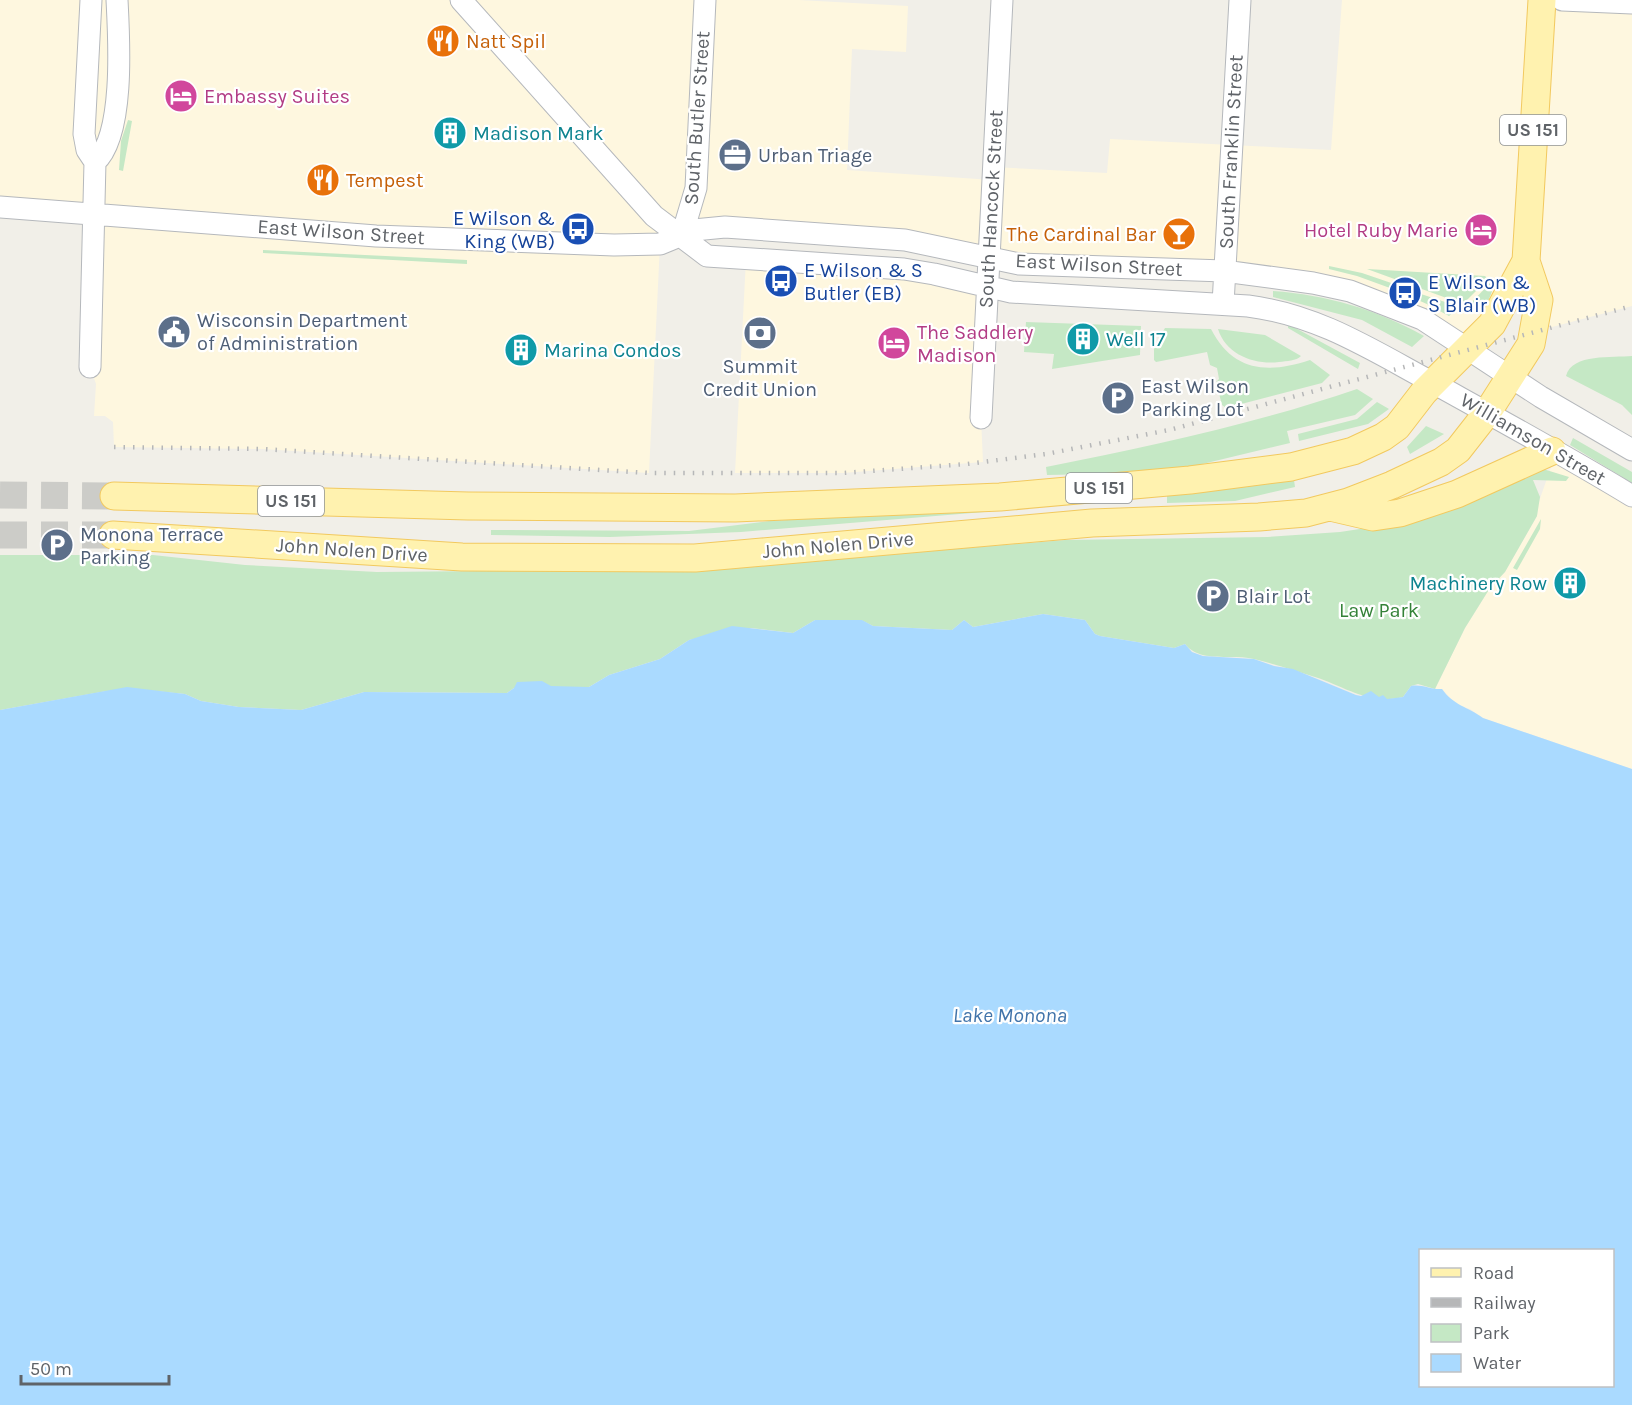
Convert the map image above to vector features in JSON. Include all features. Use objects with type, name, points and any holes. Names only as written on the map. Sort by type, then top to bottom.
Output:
[{"type":"main road","name":"US 151","points":[[1511,377],[1531,344],[1539,306],[1537,288],[1526,261],[1542,0]]},
{"type":"main road","name":"US 151","points":[[1468,350],[1496,317],[1511,285],[1526,261]]},
{"type":"main road","name":"John Nolen Drive","points":[[114,496],[468,506],[723,508],[1011,496],[1213,478],[1313,463],[1353,451],[1383,437],[1402,422],[1433,383],[1468,350]]},
{"type":"main road","name":"John Nolen Drive","points":[[113,535],[462,556],[695,558],[1092,523],[1282,516],[1329,507],[1372,494],[1441,462],[1458,450],[1488,413],[1511,377]]},
{"type":"main road","points":[[1329,507],[1373,517],[1400,513],[1457,494],[1552,451]]},
{"type":"street","points":[[90,367],[95,162],[87,150],[84,134],[91,0]]},
{"type":"street","points":[[95,162],[102,157],[110,139],[116,103],[120,35],[117,0]]},
{"type":"street","points":[[461,0],[654,216],[682,235]]},
{"type":"street","name":"South Butler Street","points":[[682,235],[696,188],[705,0]]},
{"type":"street","name":"South Hancock Street","points":[[981,418],[1002,0]]},
{"type":"street","name":"South Franklin Street","points":[[1223,304],[1240,0]]},
{"type":"street","points":[[1562,0],[1632,3]]},
{"type":"street","name":"East Wilson Street","points":[[0,207],[376,236],[602,245],[648,246],[667,242],[707,227],[725,227],[905,240],[1019,264],[1224,271],[1312,283],[1350,291],[1422,319],[1468,350]]},
{"type":"street","name":"East Wilson Street","points":[[682,235],[707,256],[904,269],[934,273],[1011,292],[1264,308],[1324,325],[1379,351],[1433,383]]},
{"type":"street","name":"Williamson Street","points":[[1468,350],[1632,450]]},
{"type":"street","name":"Williamson Street","points":[[1433,383],[1632,496]]},
{"type":"shaded area","points":[[0,0],[799,0],[908,6],[906,52],[852,49],[847,170],[992,180],[993,167],[1107,173],[1110,139],[1331,150],[1342,0],[1632,0],[1632,306],[1533,332],[1536,282],[1468,350],[1350,291],[1019,264],[725,227],[660,244],[649,473],[262,449],[114,447],[113,422],[105,416],[94,416],[96,384],[90,367],[94,214],[0,207]]},
{"type":"shaded area","points":[[746,259],[987,287],[981,418],[983,462],[843,473],[735,473]]},
{"type":"shaded area","points":[[1556,453],[1632,498],[1632,769],[1483,718],[1470,709],[1457,705],[1442,689],[1435,689],[1465,628],[1490,588],[1505,572],[1537,516],[1538,504]]},
{"type":"green space","points":[[128,120],[132,121],[123,171],[119,170],[121,141]]},
{"type":"green space","points":[[263,250],[467,260],[467,264],[263,253]]},
{"type":"green space","points":[[1329,266],[1362,273],[1403,287],[1401,292],[1357,276],[1329,269]]},
{"type":"green space","points":[[1367,269],[1485,276],[1488,279],[1463,304]]},
{"type":"green space","points":[[1493,280],[1490,298],[1478,313],[1468,306]]},
{"type":"green space","points":[[1273,291],[1313,296],[1351,305],[1388,318],[1424,336],[1412,347],[1362,320],[1273,297]]},
{"type":"green space","points":[[1412,291],[1437,299],[1429,305],[1409,296]]},
{"type":"green space","points":[[1438,300],[1460,307],[1449,316],[1436,309],[1440,303]]},
{"type":"green space","name":"Well 17","points":[[1026,322],[1141,326],[1140,355],[1052,369],[1054,354],[1024,352]]},
{"type":"green space","points":[[1288,324],[1360,363],[1358,369],[1288,328]]},
{"type":"green space","points":[[1165,328],[1211,329],[1230,354],[1253,366],[1280,367],[1310,360],[1330,375],[1322,383],[1226,408],[1222,405],[1216,382],[1219,379],[1217,368],[1210,365],[1207,352],[1156,362],[1154,360],[1154,347]]},
{"type":"green space","points":[[1218,329],[1265,335],[1301,356],[1294,360],[1270,363],[1251,360],[1234,352],[1222,338]]},
{"type":"green space","points":[[1632,356],[1632,415],[1622,405],[1566,376],[1576,363],[1585,360]]},
{"type":"green space","points":[[1357,389],[1373,399],[1355,415],[1287,431],[1290,443],[1190,467],[1098,474],[1047,475],[1046,467],[1241,424]]},
{"type":"green space","points":[[1377,402],[1389,409],[1368,424],[1299,441],[1298,434],[1357,419]]},
{"type":"green space","points":[[1426,426],[1444,434],[1410,454],[1407,447]]},
{"type":"green space","points":[[1573,438],[1632,472],[1632,483],[1570,445]]},
{"type":"green space","name":"Law Park","points":[[1543,469],[1569,477],[1566,481],[1533,480],[1540,497],[1537,516],[1505,572],[1490,588],[1465,628],[1435,689],[1418,684],[1411,686],[1403,697],[1379,699],[1368,697],[1315,677],[1262,661],[1245,657],[1217,657],[1199,654],[1185,644],[1174,648],[1100,636],[1095,634],[1085,620],[1043,614],[973,627],[964,620],[952,630],[873,626],[861,620],[815,620],[793,633],[751,628],[689,640],[660,659],[609,675],[589,687],[514,688],[507,693],[364,692],[301,710],[239,707],[201,701],[185,694],[155,691],[107,691],[0,710],[0,555],[153,555],[245,565],[377,572],[706,569],[1065,540],[1267,537],[1340,532],[1386,525]]},
{"type":"green space","points":[[1294,480],[1295,487],[1235,501],[1167,503],[1167,496]]},
{"type":"green space","points":[[984,509],[984,512],[741,532],[610,537],[491,535],[491,530],[689,531],[769,521]]},
{"type":"green space","points":[[1541,519],[1540,529],[1517,570],[1513,568]]},
{"type":"water","name":"Lake Monona","points":[[1043,614],[1085,620],[1095,634],[1100,636],[1174,648],[1185,644],[1192,652],[1203,656],[1254,659],[1274,666],[1293,669],[1361,696],[1371,691],[1387,699],[1403,697],[1411,686],[1442,689],[1456,702],[1483,718],[1632,769],[1632,1405],[0,1405],[0,710],[127,687],[185,694],[201,701],[239,707],[301,710],[364,692],[507,693],[514,688],[517,682],[542,681],[551,686],[589,687],[609,675],[660,659],[689,640],[732,626],[793,633],[815,620],[862,620],[873,626],[952,630],[964,620],[973,627]]},
{"type":"tunnel","points":[[0,495],[114,496]]},
{"type":"tunnel","points":[[0,535],[113,535]]},
{"type":"railway","points":[[114,447],[262,449],[649,473],[843,473],[967,464],[1046,454],[1169,430],[1632,306]]},
{"type":"place","name":"Natt Spil","points":[[443,41]]},
{"type":"place","name":"Embassy Suites","points":[[181,96]]},
{"type":"place","name":"Madison Mark","points":[[450,133]]},
{"type":"place","name":"Urban Triage","points":[[735,155]]},
{"type":"place","name":"Tempest","points":[[323,180]]},
{"type":"place","name":"E Wilson & King (WB)","points":[[578,229]]},
{"type":"place","name":"Hotel Ruby Marie","points":[[1481,230]]},
{"type":"place","name":"The Cardinal Bar","points":[[1179,234]]},
{"type":"place","name":"E Wilson & S Butler (EB)","points":[[781,281]]},
{"type":"place","name":"E Wilson & S Blair (WB)","points":[[1405,293]]},
{"type":"place","name":"Wisconsin Department of Administration","points":[[174,332]]},
{"type":"place","name":"Summit Credit Union","points":[[760,333]]},
{"type":"place","name":"Well 17","points":[[1083,339]]},
{"type":"place","name":"The Saddlery Madison","points":[[894,343]]},
{"type":"place","name":"Marina Condos","points":[[521,350]]},
{"type":"place","name":"East Wilson Parking Lot","points":[[1118,398]]},
{"type":"place","name":"Monona Terrace Parking","points":[[57,545]]},
{"type":"place","name":"Machinery Row","points":[[1570,583]]},
{"type":"place","name":"Blair Lot","points":[[1213,596]]}]
